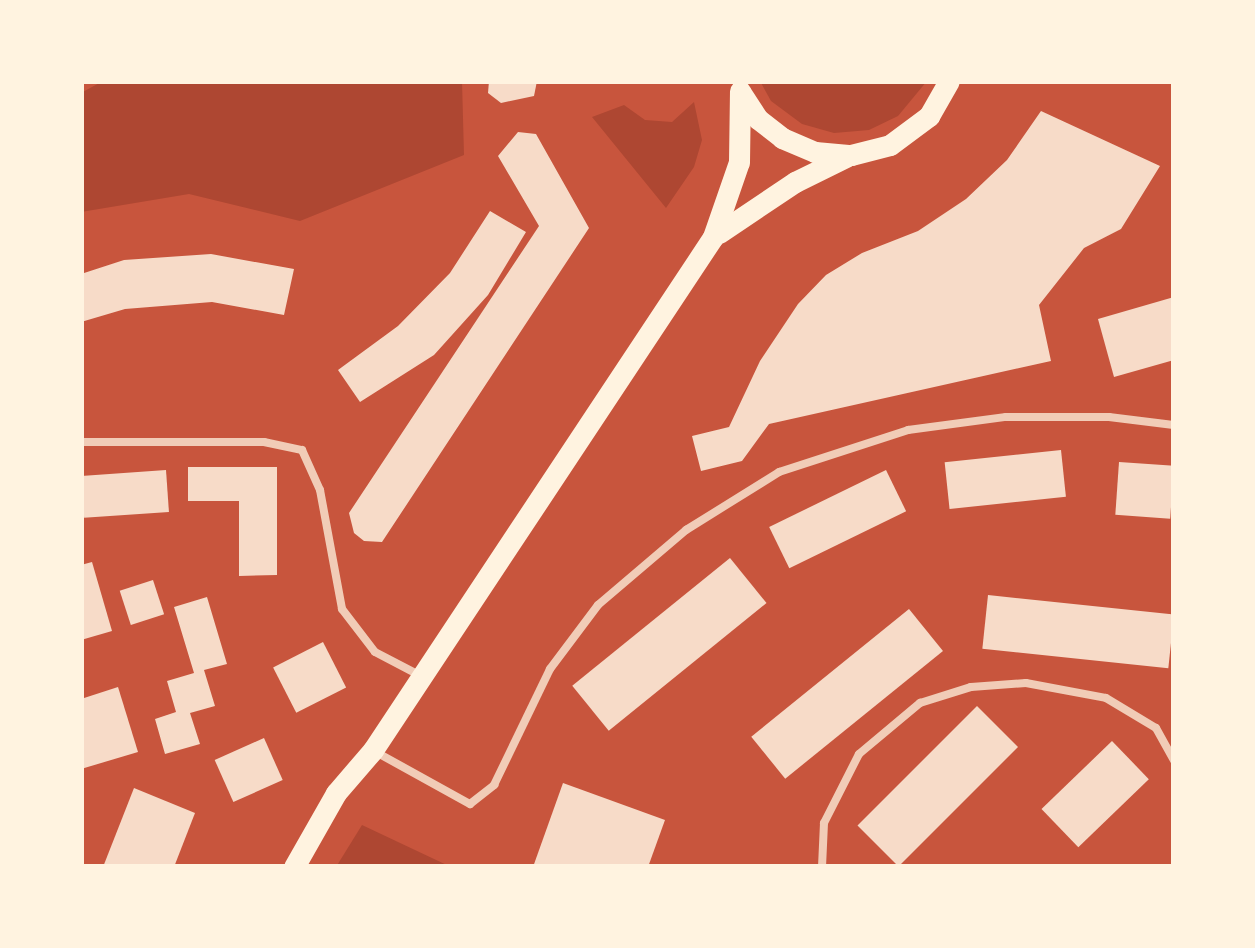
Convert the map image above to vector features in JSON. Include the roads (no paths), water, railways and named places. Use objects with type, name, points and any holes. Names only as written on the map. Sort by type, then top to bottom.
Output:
[{"type":"main road","points":[[713,237],[795,182],[851,155],[890,145],[929,116],[950,82]]},
{"type":"main road","points":[[738,86],[758,118],[782,138],[814,152],[851,155]]},
{"type":"main road","points":[[294,867],[336,793],[373,750],[713,237],[730,200],[739,161],[738,86]]},
{"type":"lane","points":[[373,750],[470,803],[494,785],[550,669],[598,605],[686,530],[779,472],[908,430],[1006,417],[1109,417],[1174,424]]},
{"type":"lane","points":[[81,442],[264,442],[302,450],[320,490],[342,609],[375,652],[422,676]]},
{"type":"lane","points":[[822,867],[824,823],[859,754],[920,704],[970,687],[1026,683],[1106,698],[1156,728],[1174,760]]}]
